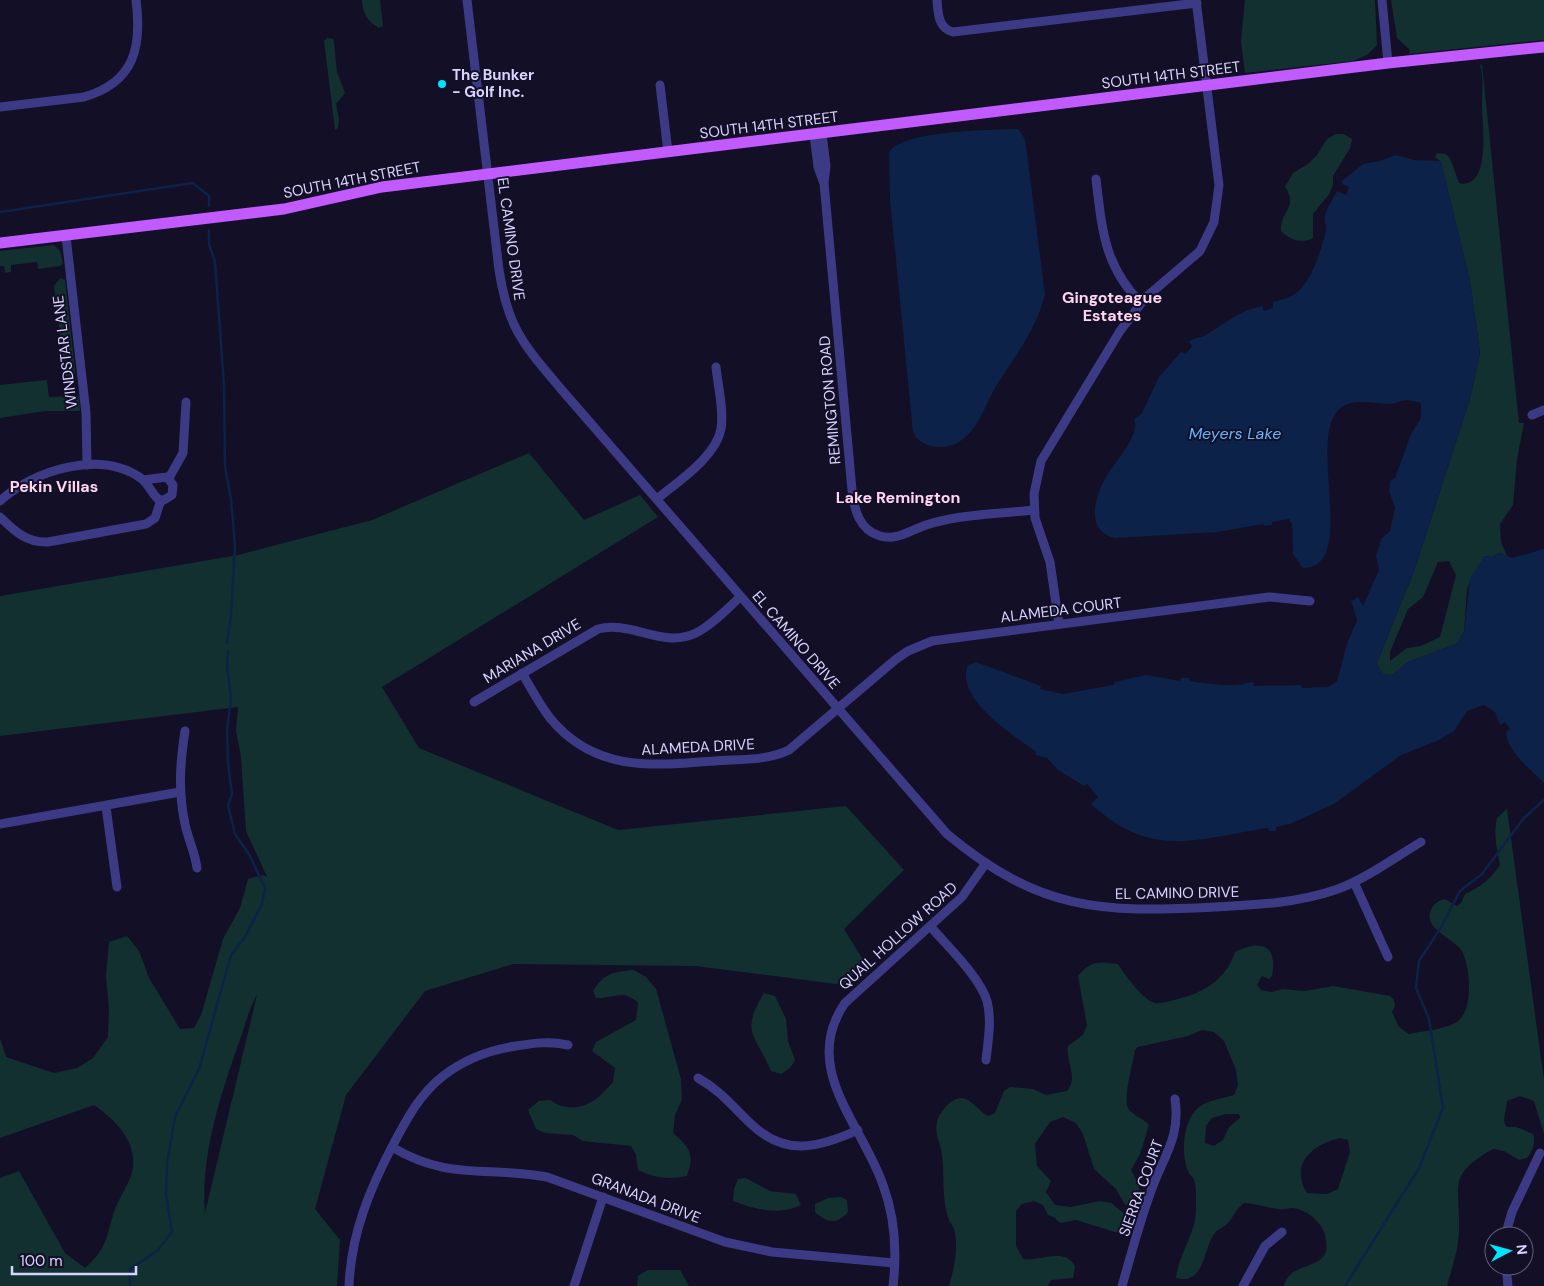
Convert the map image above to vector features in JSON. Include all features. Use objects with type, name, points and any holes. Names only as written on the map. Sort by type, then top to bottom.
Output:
[{"type":"main road","name":"SOUTH 14TH STREET","points":[[0,243],[284,209],[382,187],[1388,63],[1544,47]]},
{"type":"street","points":[[0,107],[84,96],[97,93],[117,81],[135,55],[139,36],[136,0]]},
{"type":"street","name":"EL CAMINO DRIVE","points":[[467,0],[502,291],[511,323],[529,351],[939,826],[986,864],[1021,884],[1054,898],[1096,908],[1123,910],[1286,902],[1321,895],[1354,882],[1420,842]]},
{"type":"street","points":[[937,0],[939,19],[946,30],[956,32],[1196,2],[1219,185],[1214,222],[1200,251],[1152,291],[1120,331],[1046,451],[1037,472],[1034,510],[1050,562],[1059,624]]},
{"type":"street","points":[[1382,0],[1388,63]]},
{"type":"street","points":[[660,85],[668,152]]},
{"type":"street","name":"REMINGTON ROAD","points":[[818,134],[826,166],[824,182],[853,497],[859,519],[870,532],[878,536],[895,537],[948,520],[1034,510]]},
{"type":"street","points":[[1096,179],[1102,231],[1111,261],[1125,285],[1141,303]]},
{"type":"street","name":"WINDSTAR LANE","points":[[66,236],[86,413],[87,465]]},
{"type":"street","points":[[657,499],[708,455],[718,441],[722,424],[716,367]]},
{"type":"street","points":[[169,478],[183,452],[186,402]]},
{"type":"street","points":[[1532,415],[1544,410]]},
{"type":"street","points":[[0,501],[15,488],[42,474],[68,467],[87,465],[115,468],[143,480],[155,496],[161,500]]},
{"type":"street","points":[[0,517],[22,536],[40,542],[146,524],[155,518],[161,500],[172,495],[173,485],[169,478],[160,476],[143,480]]},
{"type":"street","name":"MARIANA DRIVE","points":[[474,702],[588,634],[605,627],[618,627],[670,638],[694,635],[740,597]]},
{"type":"street","name":"ALAMEDA COURT","points":[[837,709],[895,660],[918,646],[947,638],[1269,597],[1310,600]]},
{"type":"street","name":"ALAMEDA DRIVE","points":[[522,673],[550,718],[566,735],[579,745],[608,758],[642,765],[775,756],[788,750],[837,709]]},
{"type":"street","points":[[186,731],[180,765],[180,792],[185,824],[195,851],[197,868]]},
{"type":"street","points":[[0,824],[106,807],[180,792]]},
{"type":"street","points":[[106,807],[117,887]]},
{"type":"street","name":"QUAIL HOLLOW ROAD","points":[[893,1286],[894,1234],[889,1203],[880,1176],[830,1072],[828,1050],[832,1028],[837,1014],[850,997],[931,927],[962,897],[986,864]]},
{"type":"street","points":[[1354,882],[1388,957]]},
{"type":"street","points":[[931,927],[976,980],[985,997],[989,1020],[986,1060]]},
{"type":"street","points":[[348,1286],[353,1248],[360,1217],[371,1187],[420,1097],[436,1081],[460,1064],[484,1053],[501,1048],[540,1042],[568,1045]]},
{"type":"street","points":[[698,1078],[723,1094],[749,1123],[773,1140],[802,1147],[816,1146],[858,1130]]},
{"type":"street","name":"SIERRA COURT","points":[[1122,1286],[1151,1191],[1173,1139],[1178,1117],[1175,1099]]},
{"type":"street","name":"GRANADA DRIVE","points":[[392,1147],[412,1158],[443,1168],[466,1172],[530,1174],[562,1181],[714,1239],[745,1247],[894,1263]]},
{"type":"street","points":[[1508,1226],[1540,1153]]},
{"type":"street","points":[[574,1286],[603,1197]]},
{"type":"street","points":[[1243,1286],[1265,1246],[1282,1232]]},
{"type":"green space","points":[[362,0],[380,0],[383,26],[379,28],[371,23],[363,9]]},
{"type":"green space","points":[[1245,0],[1375,0],[1377,45],[1367,55],[1353,61],[1245,73],[1241,41]]},
{"type":"green space","points":[[1391,0],[1544,0],[1544,40],[1409,54],[1410,50],[1397,38]]},
{"type":"green space","points":[[327,38],[333,39],[334,42],[337,72],[345,93],[336,104],[339,119],[338,128],[335,130],[324,41]]},
{"type":"green space","points":[[1482,64],[1519,423],[1524,423],[1517,459],[1513,505],[1500,524],[1501,542],[1507,556],[1500,553],[1492,557],[1485,556],[1471,578],[1467,590],[1464,632],[1456,644],[1408,662],[1392,675],[1383,674],[1378,667],[1378,660],[1413,574],[1470,399],[1480,353],[1470,281],[1441,162],[1435,157],[1437,153],[1446,154],[1450,158],[1459,183],[1469,183],[1477,176],[1483,153],[1482,79],[1480,65]],"holes":[[[1449,561],[1456,575],[1440,637],[1421,646],[1407,648],[1390,661],[1390,652],[1408,609],[1423,597],[1438,562]]]},
{"type":"green space","points":[[1336,134],[1344,134],[1352,139],[1350,148],[1333,176],[1330,193],[1313,214],[1313,238],[1304,241],[1292,239],[1281,231],[1283,218],[1290,205],[1289,194],[1285,187],[1293,173],[1308,164],[1317,155],[1327,139]]},
{"type":"green space","points":[[54,245],[60,251],[63,263],[60,266],[38,269],[37,262],[11,265],[11,272],[5,273],[4,266],[0,266],[0,251]]},
{"type":"green space","points":[[60,278],[65,280],[76,380],[73,383],[67,381],[65,376],[54,286]]},
{"type":"green space","points":[[47,380],[49,397],[79,396],[80,411],[45,411],[0,418],[0,385]]},
{"type":"green space","points":[[529,453],[584,520],[640,495],[658,517],[382,687],[419,748],[618,830],[846,806],[904,870],[844,929],[865,963],[844,985],[695,966],[513,964],[425,991],[346,1095],[315,1209],[340,1240],[337,1286],[0,1286],[0,1178],[19,1171],[65,1253],[85,1268],[105,1243],[116,1207],[132,1172],[133,1157],[131,1148],[122,1131],[94,1105],[0,1138],[0,1038],[6,1057],[54,1073],[77,1068],[93,1058],[108,1037],[109,1009],[106,976],[109,942],[127,936],[139,951],[149,978],[180,1029],[194,1028],[201,1015],[223,939],[240,908],[248,879],[263,875],[267,877],[246,831],[241,757],[236,731],[238,707],[0,736],[0,596],[238,555],[372,520]],"holes":[[[257,995],[205,1214],[206,1168],[214,1122],[234,1055],[250,1009]]]},
{"type":"green space","points":[[1507,809],[1544,1080],[1544,1134],[1534,1101],[1520,1096],[1507,1101],[1504,1120],[1506,1127],[1516,1127],[1533,1134],[1533,1146],[1527,1158],[1519,1160],[1504,1151],[1493,1149],[1468,1166],[1462,1174],[1458,1191],[1458,1244],[1447,1286],[1284,1286],[1286,1280],[1294,1272],[1317,1262],[1324,1256],[1326,1245],[1323,1229],[1315,1219],[1299,1209],[1280,1209],[1244,1203],[1228,1223],[1215,1233],[1198,1271],[1186,1279],[1176,1278],[1180,1260],[1193,1226],[1196,1208],[1195,1184],[1187,1170],[1184,1153],[1187,1125],[1196,1110],[1202,1105],[1234,1095],[1238,1085],[1236,1070],[1224,1041],[1214,1032],[1202,1030],[1188,1036],[1138,1047],[1135,1050],[1127,1089],[1127,1103],[1128,1108],[1135,1115],[1149,1125],[1140,1154],[1131,1170],[1139,1186],[1139,1194],[1134,1203],[1125,1205],[1116,1189],[1094,1169],[1083,1134],[1076,1123],[1063,1117],[1050,1122],[1035,1144],[1037,1166],[1051,1181],[1046,1192],[1055,1205],[1071,1207],[1100,1201],[1111,1203],[1130,1218],[1129,1228],[1125,1235],[1076,1220],[1060,1223],[1048,1215],[1043,1205],[1034,1201],[1022,1204],[1016,1211],[1016,1246],[1023,1259],[1052,1256],[1065,1257],[1071,1260],[1075,1266],[1073,1278],[1051,1280],[1048,1286],[949,1286],[954,1265],[956,1243],[954,1229],[949,1220],[945,1204],[943,1163],[936,1130],[938,1118],[949,1104],[960,1098],[968,1100],[988,1116],[995,1113],[1004,1091],[1010,1087],[1033,1089],[1046,1095],[1067,1091],[1072,1080],[1068,1046],[1083,1035],[1087,1025],[1078,976],[1087,967],[1095,963],[1118,964],[1129,980],[1145,997],[1155,1003],[1160,1003],[1203,990],[1226,970],[1235,952],[1244,948],[1260,946],[1270,951],[1273,966],[1272,976],[1269,979],[1262,976],[1257,985],[1261,990],[1272,992],[1282,989],[1305,991],[1333,986],[1390,996],[1394,1000],[1395,1006],[1392,1012],[1399,1027],[1409,1034],[1450,1025],[1460,1019],[1464,1013],[1469,997],[1469,977],[1463,953],[1431,923],[1431,910],[1436,903],[1445,899],[1457,906],[1461,903],[1465,894],[1485,882],[1500,865],[1495,836],[1497,818]],"holes":[[[1226,1114],[1239,1114],[1240,1118],[1229,1127],[1223,1140],[1214,1146],[1205,1143],[1206,1126],[1212,1118]],[[1340,1138],[1348,1140],[1350,1152],[1338,1189],[1327,1194],[1307,1193],[1302,1183],[1302,1164],[1313,1150]]]},
{"type":"green space","points":[[634,970],[646,977],[656,989],[681,1079],[682,1100],[675,1115],[673,1133],[687,1147],[691,1157],[687,1176],[662,1178],[638,1170],[636,1155],[631,1146],[583,1141],[573,1135],[545,1133],[536,1129],[528,1110],[539,1101],[550,1100],[568,1107],[584,1105],[600,1096],[613,1082],[615,1068],[592,1051],[596,1042],[636,1020],[638,1003],[623,995],[596,998],[593,991],[601,980],[610,974]]},
{"type":"green space","points":[[764,993],[775,996],[786,1019],[788,1041],[795,1060],[790,1068],[781,1074],[771,1071],[752,1033],[753,1017]]},
{"type":"green space","points":[[746,1178],[770,1191],[796,1194],[801,1205],[776,1211],[758,1209],[733,1201],[734,1189],[738,1179]]},
{"type":"green space","points":[[841,1197],[847,1200],[848,1212],[840,1219],[836,1221],[828,1220],[815,1212],[815,1204],[828,1198]]},
{"type":"green space","points":[[648,1270],[680,1270],[689,1286],[637,1286],[638,1276]]},
{"type":"water","points":[[1018,129],[1025,139],[1045,295],[1036,321],[971,431],[966,437],[952,445],[930,446],[924,444],[913,432],[890,200],[889,152],[897,145],[911,139],[929,135]]},
{"type":"water","name":"Meyers Lake","points":[[1396,155],[1414,160],[1441,161],[1470,281],[1480,353],[1470,399],[1413,574],[1378,660],[1378,667],[1383,674],[1392,675],[1408,662],[1456,644],[1464,632],[1470,578],[1485,556],[1492,557],[1500,553],[1512,558],[1544,549],[1544,783],[1520,760],[1511,747],[1506,732],[1510,729],[1505,722],[1500,725],[1495,712],[1484,705],[1467,711],[1454,731],[1437,741],[1401,755],[1334,804],[1290,824],[1276,827],[1276,831],[1269,831],[1268,828],[1218,837],[1175,841],[1155,839],[1134,833],[1113,822],[1091,804],[1098,797],[1087,784],[1084,786],[1058,770],[1047,758],[1035,755],[1036,752],[988,714],[969,690],[966,677],[968,665],[976,662],[1041,686],[1040,689],[1063,694],[1113,685],[1115,682],[1146,675],[1180,681],[1181,678],[1189,678],[1190,681],[1219,685],[1239,685],[1253,682],[1254,686],[1301,685],[1302,688],[1328,687],[1337,681],[1347,644],[1357,620],[1351,601],[1358,597],[1363,606],[1379,570],[1376,555],[1382,538],[1390,531],[1395,508],[1389,491],[1390,481],[1395,478],[1411,434],[1421,418],[1421,403],[1407,400],[1391,404],[1366,402],[1347,404],[1342,407],[1332,422],[1328,443],[1331,524],[1328,546],[1320,562],[1303,568],[1293,554],[1292,524],[1289,519],[1272,522],[1272,525],[1265,526],[1263,524],[1218,532],[1115,538],[1099,528],[1095,513],[1096,504],[1098,494],[1106,477],[1126,449],[1134,433],[1134,419],[1142,413],[1159,377],[1181,352],[1186,354],[1192,346],[1189,342],[1204,336],[1246,311],[1262,306],[1264,311],[1273,308],[1273,302],[1295,294],[1301,289],[1311,274],[1318,256],[1326,231],[1325,218],[1329,206],[1337,191],[1346,195],[1349,187],[1341,183],[1343,180],[1363,164],[1380,161]]},
{"type":"waterway","points":[[0,212],[193,183],[209,196],[209,206]]},
{"type":"waterway","points":[[209,230],[209,244],[215,262],[224,385],[225,467],[231,499],[235,546],[231,616],[227,643]]},
{"type":"waterway","points":[[130,1286],[130,1269],[157,1251],[172,1232],[166,1194],[167,1164],[175,1117],[199,1069],[231,955],[245,937],[262,904],[265,888],[250,856],[235,834],[228,805],[232,794],[228,763],[227,730],[231,698],[227,666],[228,651]]},
{"type":"waterway","points":[[1345,1286],[1419,1168],[1443,1108],[1429,1019],[1416,988],[1419,961],[1440,929],[1460,891],[1482,874],[1524,818],[1544,800]]},
{"type":"place","name":"The Bunker - Golf Inc.","points":[[442,84]]},
{"type":"district","name":"Gingoteague Estates","points":[[1112,306]]},
{"type":"district","name":"Pekin Villas","points":[[54,486]]},
{"type":"district","name":"Lake Remington","points":[[898,497]]}]
